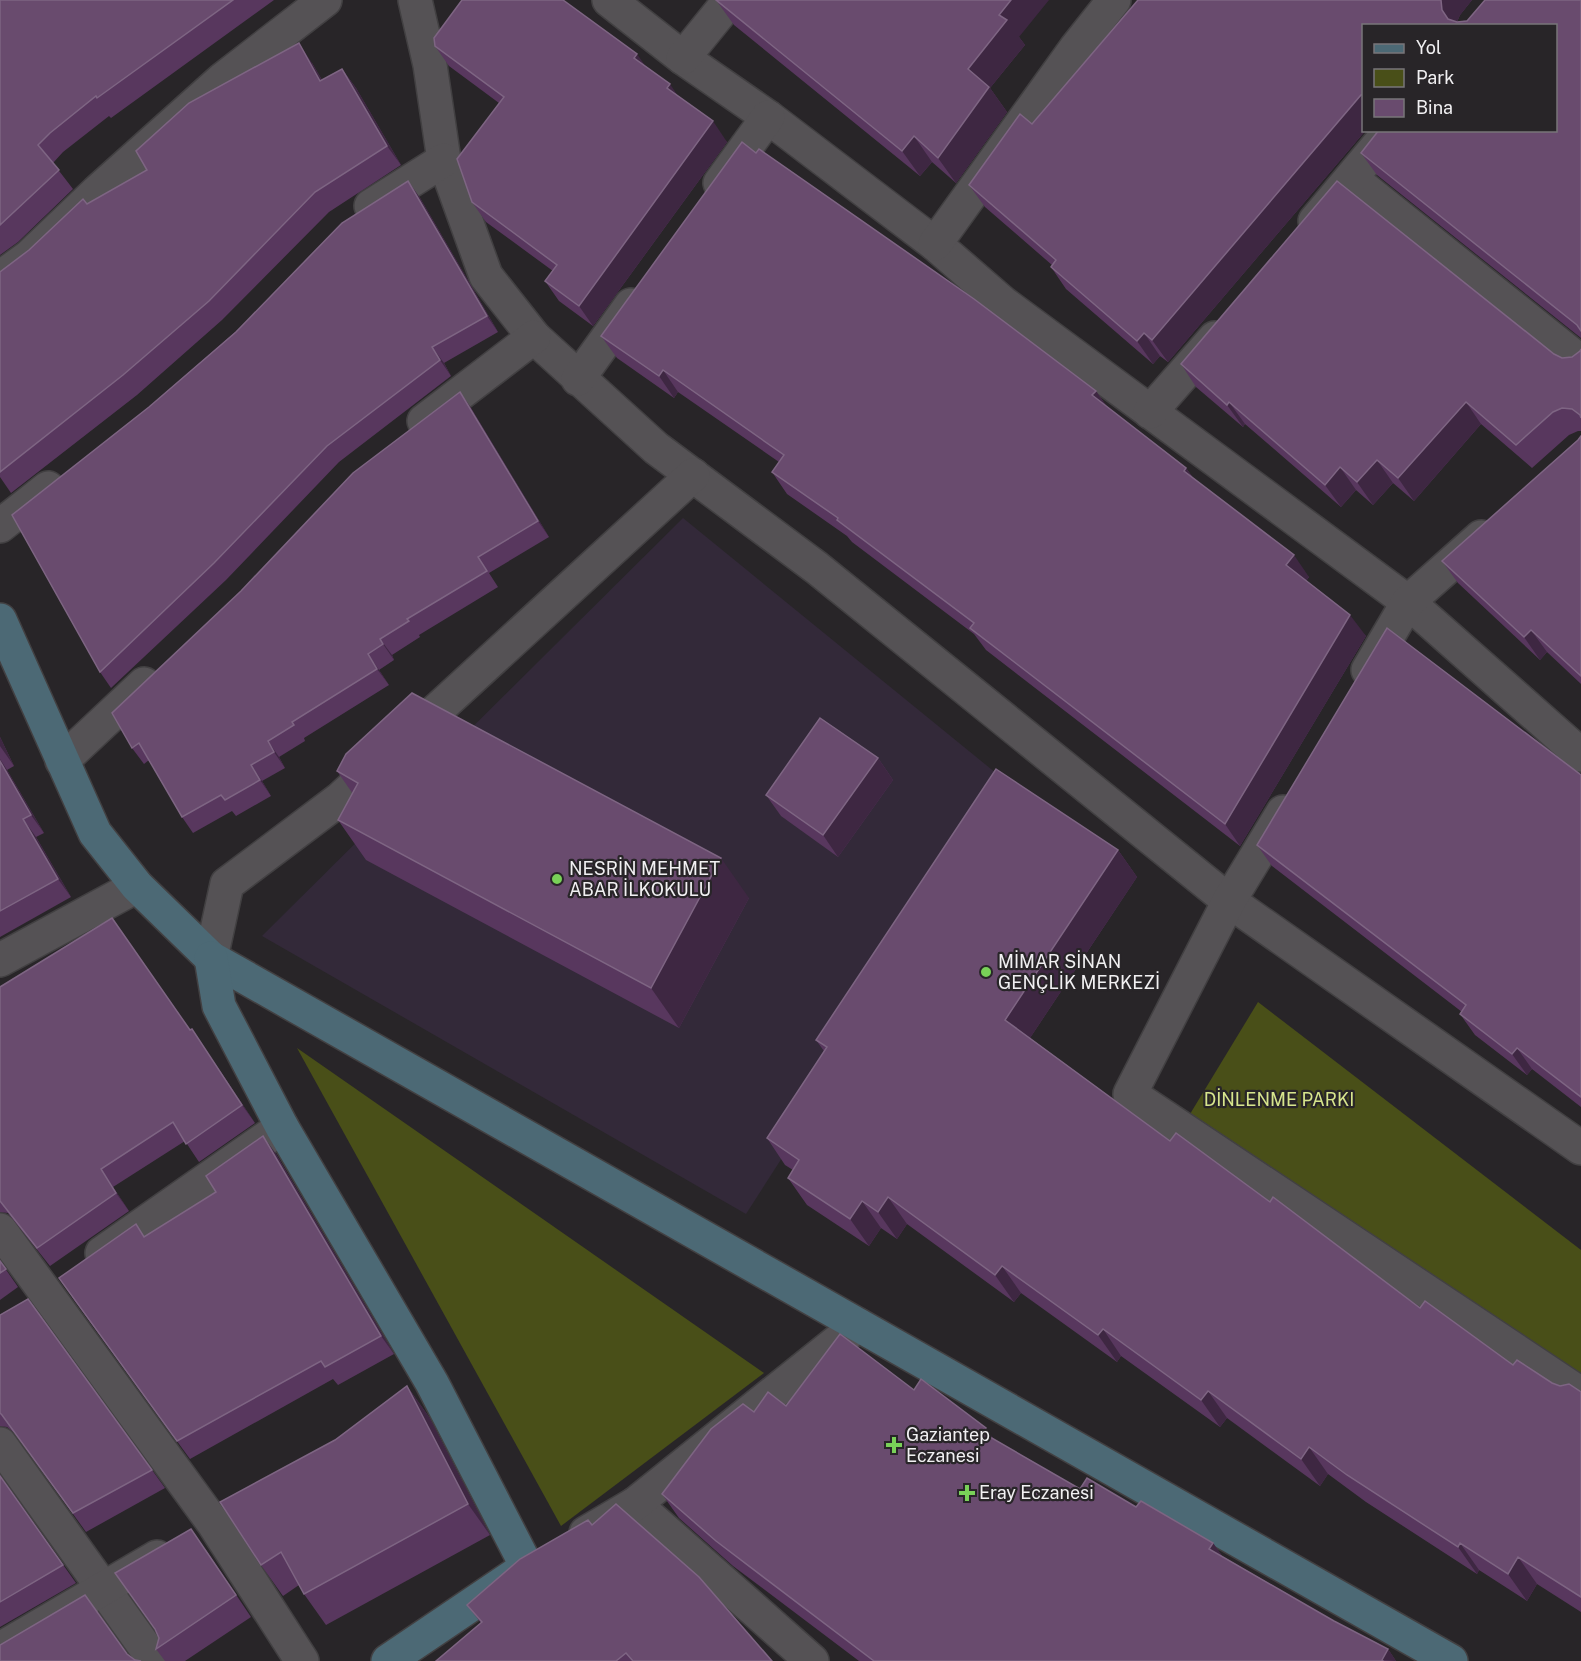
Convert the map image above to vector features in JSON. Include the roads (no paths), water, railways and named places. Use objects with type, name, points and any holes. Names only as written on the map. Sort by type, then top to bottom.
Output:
[{"type":"street","points":[[0,278],[30,256],[97,192],[223,79],[325,0]]},
{"type":"street","points":[[415,0],[430,65],[444,160],[486,276],[534,337],[656,448],[817,568],[1229,901],[1581,1148]]},
{"type":"street","points":[[609,0],[683,58],[768,117],[935,244],[1003,303],[1408,602],[1581,755]]},
{"type":"street","points":[[683,58],[730,0]]},
{"type":"street","points":[[935,244],[1076,48],[1114,0]]},
{"type":"street","points":[[704,204],[768,117]]},
{"type":"street","points":[[1298,242],[1389,132]]},
{"type":"street","points":[[342,225],[444,160]]},
{"type":"street","points":[[1352,179],[1581,362]]},
{"type":"street","points":[[578,379],[648,282]]},
{"type":"street","points":[[1150,412],[1235,314]]},
{"type":"street","points":[[398,440],[534,337]]},
{"type":"street","points":[[0,526],[75,467]]},
{"type":"street","points":[[527,1567],[432,1383],[282,1127],[219,1006],[211,958],[227,884],[340,799],[693,475]]},
{"type":"street","points":[[1353,695],[1408,602],[1503,518]]},
{"type":"street","points":[[0,621],[95,833],[137,886],[211,958],[1451,1661]]},
{"type":"street","points":[[62,761],[164,665]]},
{"type":"street","points":[[1297,788],[1229,901],[1130,1094],[1581,1394]]},
{"type":"street","points":[[0,960],[137,886]]},
{"type":"street","points":[[31,1302],[282,1127]]},
{"type":"street","points":[[0,1230],[31,1302],[214,1524],[302,1661]]},
{"type":"street","points":[[388,1661],[527,1567],[635,1504],[858,1325]]},
{"type":"street","points":[[402,1402],[432,1383]]},
{"type":"street","points":[[0,1444],[155,1661]]},
{"type":"street","points":[[0,1649],[214,1524],[244,1504]]},
{"type":"street","points":[[635,1504],[812,1661]]},
{"type":"place","name":"NESRİN MEHMET ABAR İLKOKULU","points":[[557,879]]},
{"type":"place","name":"MİMAR SİNAN GENÇLİK MERKEZİ","points":[[986,972]]},
{"type":"place","name":"Gaziantep Eczanesi","points":[[894,1445]]},
{"type":"place","name":"Eray Eczanesi","points":[[967,1493]]},
{"type":"park label","name":"DİNLENME PARKI","points":[[1279,1100]]}]
